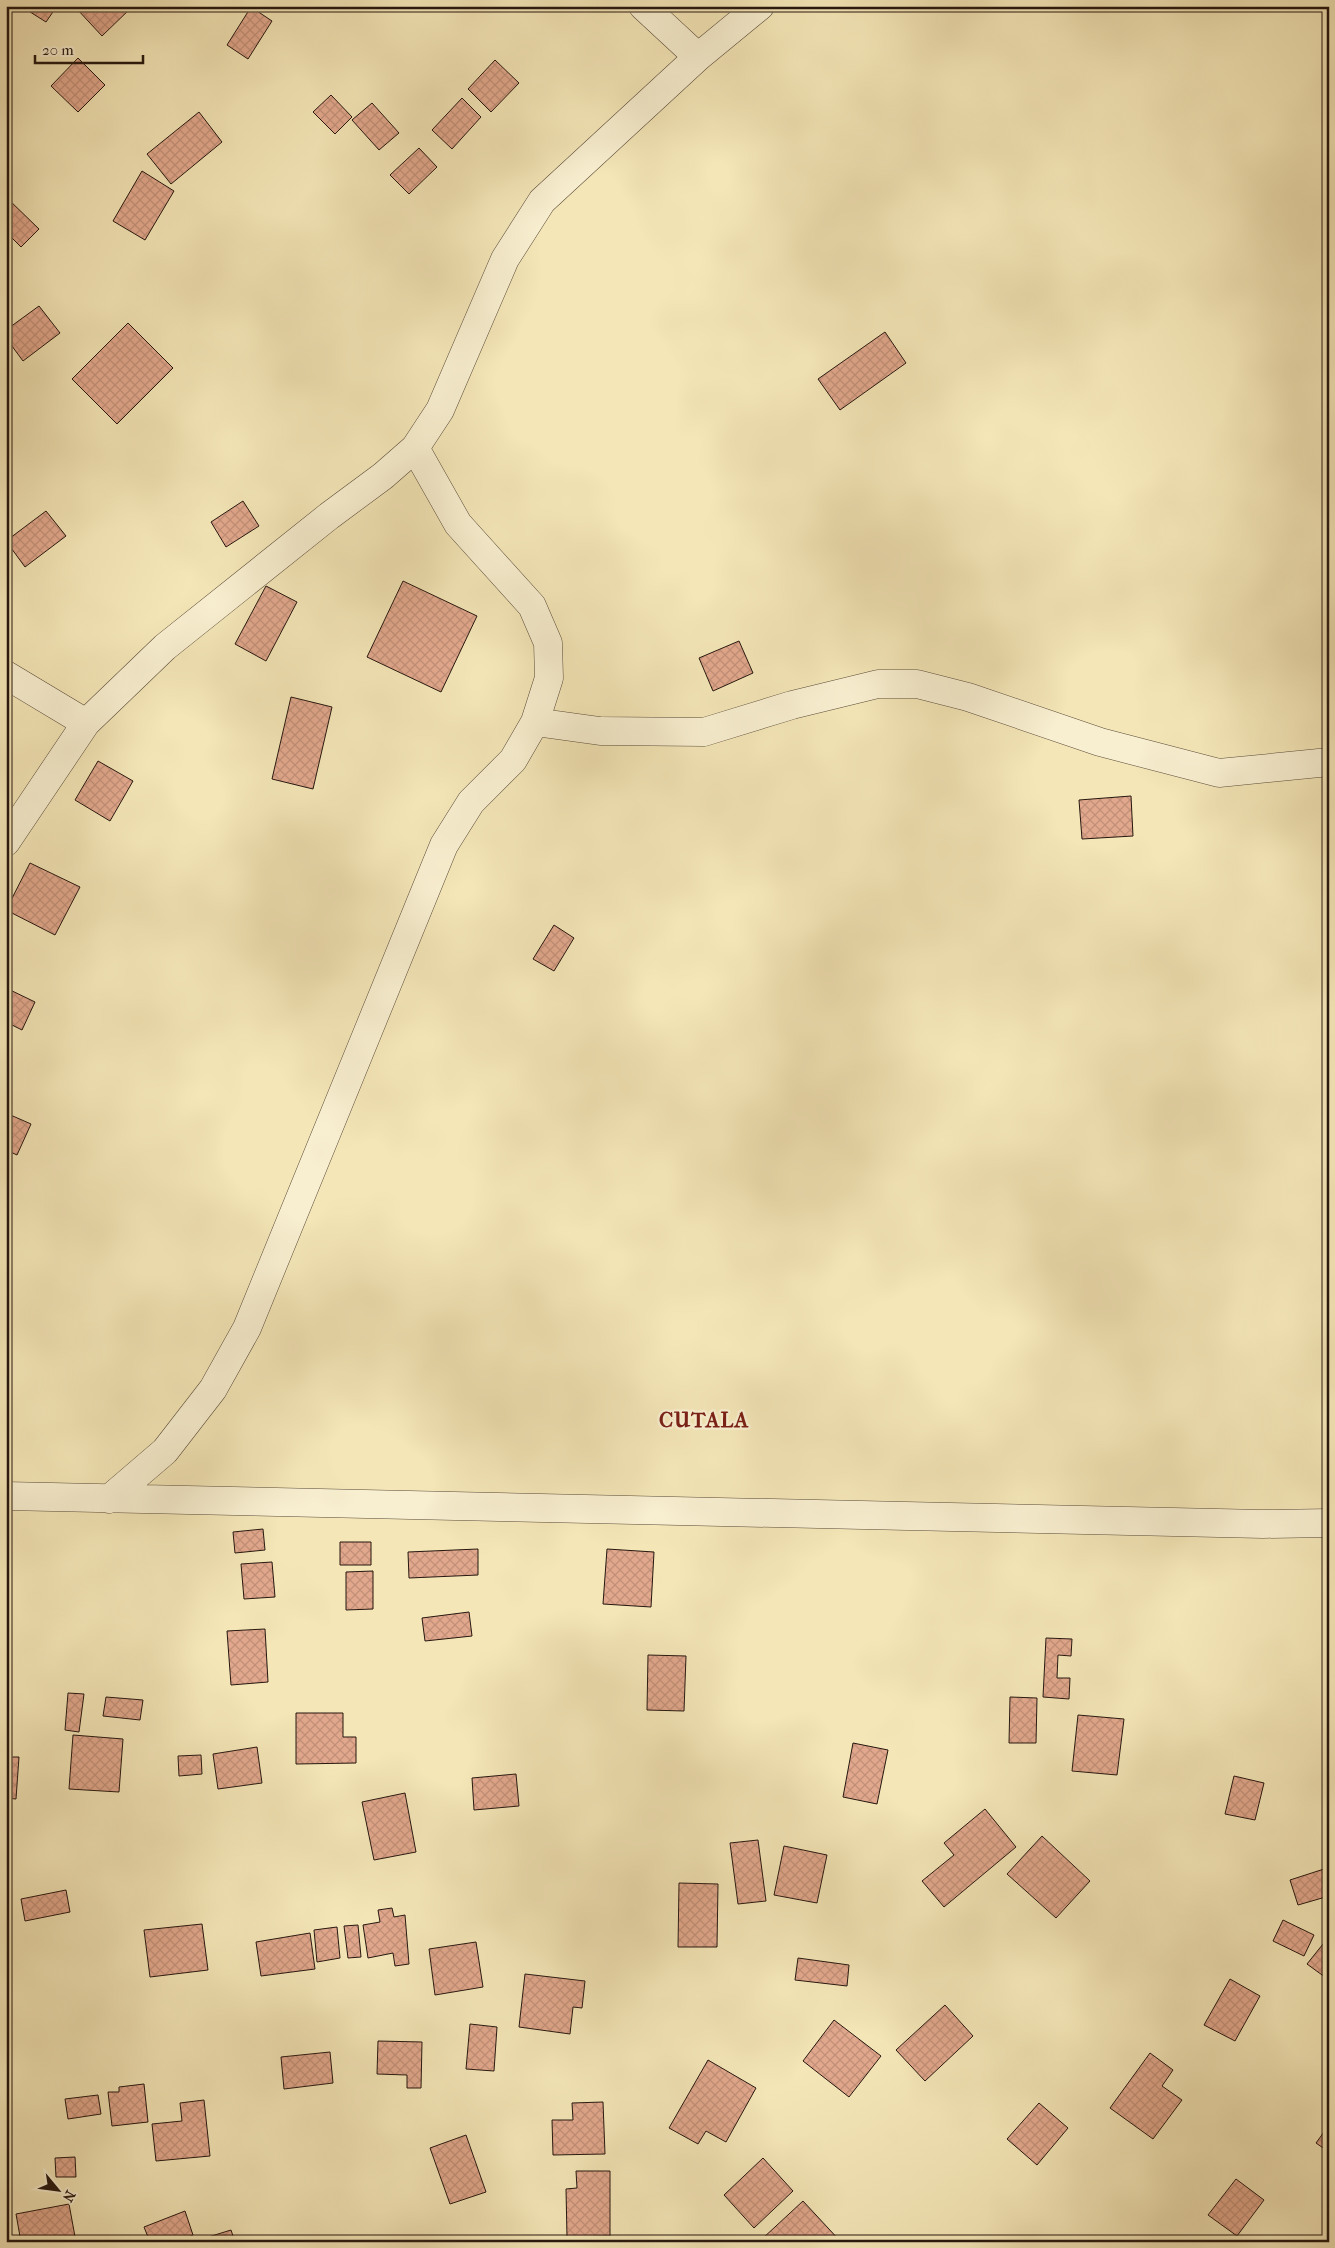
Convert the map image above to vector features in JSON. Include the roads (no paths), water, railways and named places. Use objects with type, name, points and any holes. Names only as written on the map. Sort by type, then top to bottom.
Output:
[{"type":"street","points":[[644,6],[698,57]]},
{"type":"street","points":[[6,842],[86,723],[165,647],[328,516],[384,476],[415,448],[440,410],[505,260],[542,201],[698,57],[760,6]]},
{"type":"street","points":[[109,1499],[165,1451],[213,1389],[248,1328],[444,845],[471,802],[513,760],[535,722],[549,678],[548,643],[532,606],[458,524],[415,448]]},
{"type":"street","points":[[6,675],[86,723]]},
{"type":"street","points":[[535,722],[600,731],[704,732],[792,705],[878,684],[917,684],[968,697],[1100,742],[1219,773],[1329,762]]},
{"type":"street","points":[[6,1496],[1263,1524],[1329,1523]]},
{"type":"district","name":"CUTALA","points":[[704,1420]]}]
